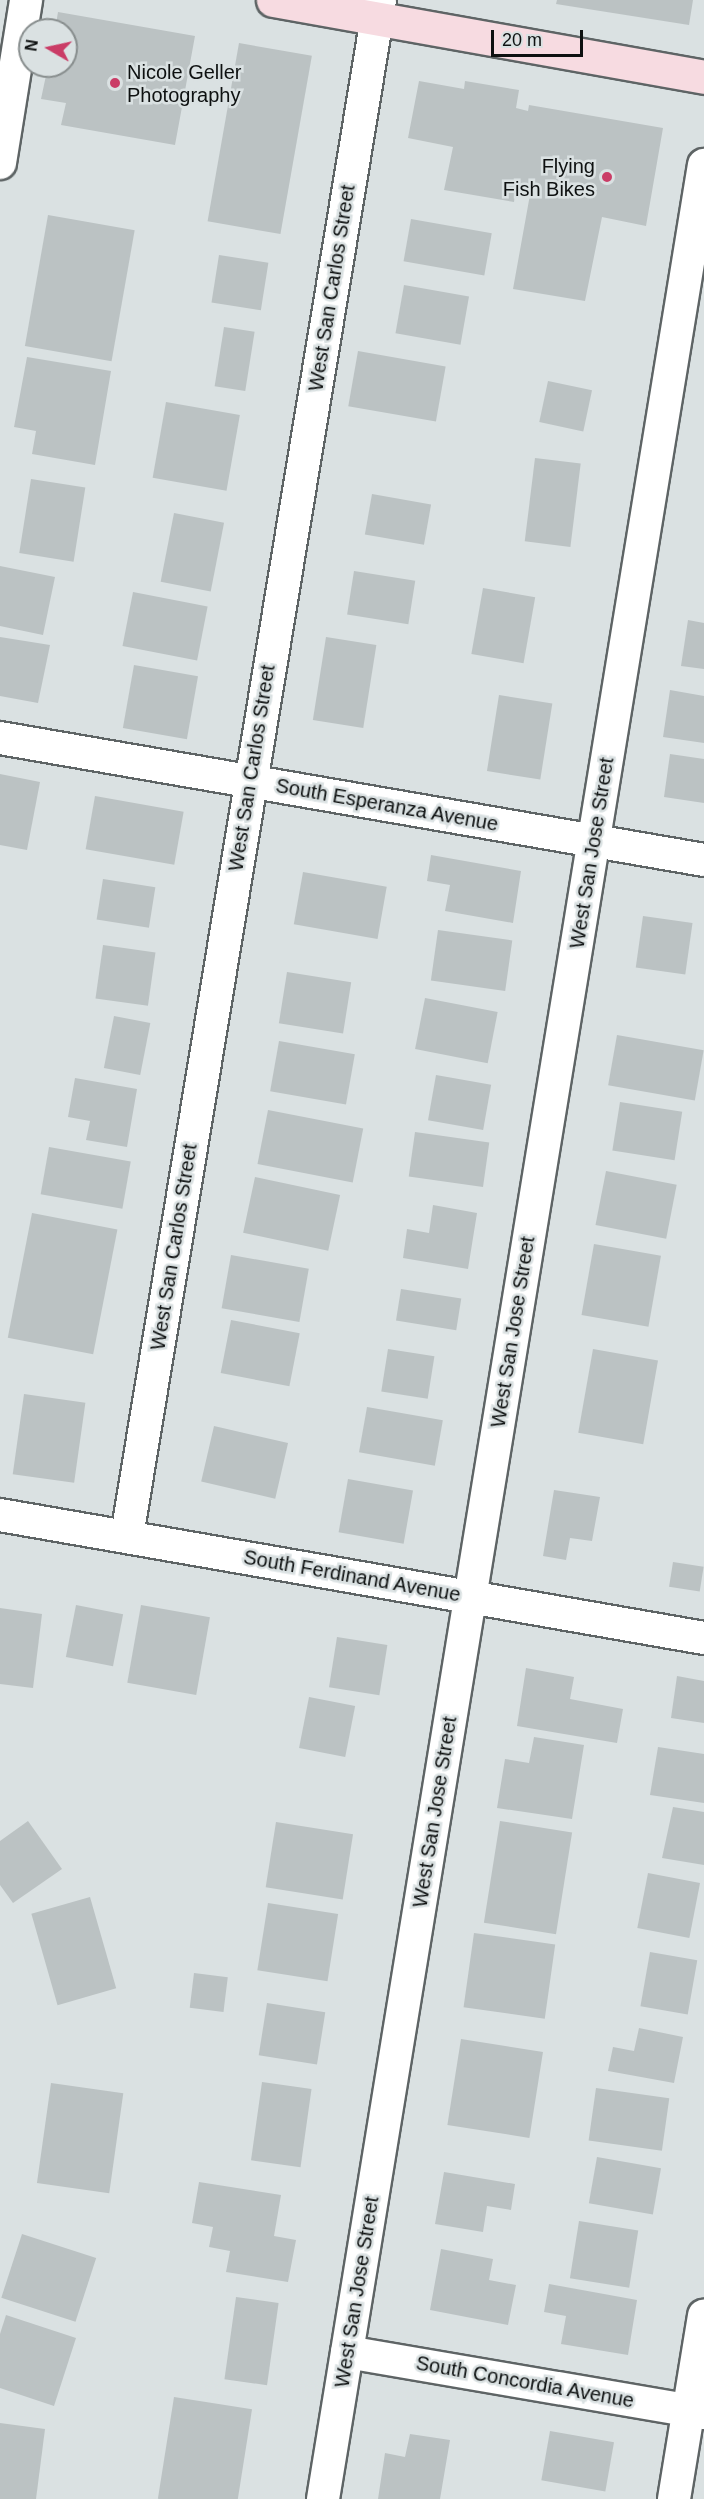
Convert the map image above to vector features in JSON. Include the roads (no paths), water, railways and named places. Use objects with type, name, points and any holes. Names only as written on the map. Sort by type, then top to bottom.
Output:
[{"type":"street","points":[[0,163],[26,0]]},
{"type":"street","points":[[273,0],[378,9],[704,77]]},
{"type":"street","name":"West San Carlos Street","points":[[127,1536],[378,9]]},
{"type":"street","name":"West San Jose Street","points":[[323,2499],[704,165]]},
{"type":"street","name":"South Esperanza Avenue","points":[[0,738],[704,860]]},
{"type":"street","name":"South Ferdinand Avenue","points":[[0,1515],[704,1638]]},
{"type":"street","points":[[674,2499],[696,2411],[704,2315]]},
{"type":"street","name":"South Concordia Avenue","points":[[347,2352],[696,2411]]},
{"type":"place","name":"Nicole Geller Photography","points":[[115,83]]},
{"type":"place","name":"Flying Fish Bikes","points":[[607,177]]}]
